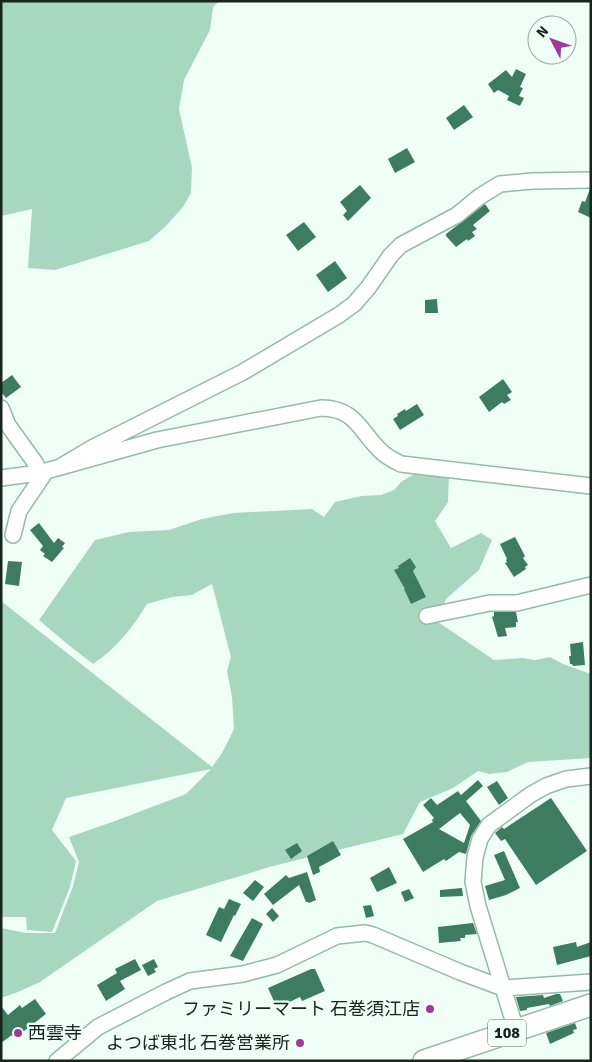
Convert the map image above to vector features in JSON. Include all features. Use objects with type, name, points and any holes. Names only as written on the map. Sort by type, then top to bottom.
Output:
[{"type":"highway","name":"108","points":[[424,1061],[591,1006]]},
{"type":"street","points":[[13,535],[19,511],[48,470],[243,372],[339,315],[354,304],[368,288],[390,255],[401,245],[457,215],[479,197],[500,184],[533,180],[591,180]]},
{"type":"street","points":[[1,408],[8,425],[36,464],[48,470]]},
{"type":"street","points":[[1,478],[48,470],[157,440],[331,408],[341,411],[358,423],[383,453],[401,464],[591,486]]},
{"type":"street","points":[[427,616],[490,603],[516,603],[591,585]]},
{"type":"street","points":[[516,1030],[478,906],[473,882],[475,857],[480,839],[488,825],[530,794],[566,779],[591,776]]},
{"type":"street","points":[[57,1061],[98,1027],[190,981],[243,974],[277,965],[337,936],[365,933],[373,935],[503,988],[591,982]]},
{"type":"green space","points":[[1,1],[219,1],[213,7],[210,30],[184,80],[179,109],[192,168],[191,193],[183,207],[149,241],[55,270],[28,268],[32,209],[1,216]]},
{"type":"green space","points":[[414,474],[449,476],[448,502],[435,521],[451,548],[481,533],[492,540],[479,570],[446,599],[438,622],[494,660],[523,658],[535,660],[550,657],[591,674],[591,758],[528,762],[507,772],[489,774],[478,771],[453,788],[420,802],[403,834],[273,866],[157,901],[40,982],[1,998],[1,928],[26,933],[55,933],[73,886],[79,862],[69,837],[186,794],[211,769],[66,798],[52,830],[76,861],[70,887],[52,932],[27,930],[26,917],[1,917],[1,601],[212,767],[222,753],[234,729],[232,697],[227,671],[231,657],[212,584],[192,595],[172,597],[147,604],[123,637],[109,652],[93,664],[39,620],[95,540],[129,532],[169,530],[202,519],[233,513],[312,509],[324,517],[335,502],[361,496],[381,495],[394,490],[401,482]]},
{"type":"building","points":[[516,69],[526,74],[520,87],[523,88],[519,96],[524,98],[520,106],[507,100],[509,96],[498,90],[494,93],[488,84],[506,70],[512,77]]},
{"type":"building","points":[[464,105],[473,117],[454,130],[446,118]]},
{"type":"building","points":[[407,148],[415,162],[395,173],[388,159]]},
{"type":"building","points":[[360,185],[371,198],[348,221],[343,215],[347,211],[340,202]]},
{"type":"building","points":[[590,189],[591,218],[578,212],[582,201],[585,202]]},
{"type":"building","points":[[485,204],[490,211],[473,225],[477,229],[472,232],[475,236],[456,247],[446,234]]},
{"type":"building","points":[[304,222],[316,237],[298,251],[286,235]]},
{"type":"building","points":[[335,261],[347,278],[328,292],[316,275]]},
{"type":"building","points":[[437,299],[438,313],[425,313],[425,300]]},
{"type":"building","points":[[12,375],[21,387],[6,398],[1,392],[1,383]]},
{"type":"building","points":[[503,379],[512,392],[507,395],[511,400],[504,404],[502,402],[489,412],[479,397]]},
{"type":"building","points":[[417,404],[424,415],[400,430],[393,419],[405,409],[406,411]]},
{"type":"building","points":[[39,523],[54,543],[58,538],[65,543],[62,547],[64,548],[52,562],[43,556],[45,554],[40,550],[43,546],[30,530]]},
{"type":"building","points":[[515,537],[525,556],[523,558],[528,565],[525,567],[526,569],[514,577],[505,563],[507,559],[500,544]]},
{"type":"building","points":[[410,558],[416,567],[413,571],[426,597],[411,604],[394,570]]},
{"type":"building","points":[[8,561],[22,562],[19,586],[5,584]]},
{"type":"building","points":[[494,612],[516,612],[518,622],[516,622],[516,627],[505,628],[507,636],[498,637],[492,617]]},
{"type":"building","points":[[583,642],[585,665],[573,666],[570,664],[570,644]]},
{"type":"building","points":[[478,780],[483,786],[466,801],[481,821],[471,836],[466,854],[459,852],[446,861],[444,859],[423,872],[403,839],[433,822],[434,818],[423,805],[431,798],[437,805],[458,791],[461,795]],"holes":[[[460,813],[470,825],[464,843],[439,829]]]},
{"type":"building","points":[[497,781],[508,798],[499,805],[487,787]]},
{"type":"building","points":[[551,798],[587,851],[536,885],[505,839],[501,841],[495,833]]},
{"type":"building","points":[[333,841],[341,855],[319,867],[320,872],[313,875],[307,856]]},
{"type":"building","points":[[297,843],[302,851],[291,859],[285,850]]},
{"type":"building","points":[[504,851],[520,888],[489,900],[485,886],[505,880],[494,855]]},
{"type":"building","points":[[389,867],[397,883],[377,892],[370,878]]},
{"type":"building","points":[[307,872],[316,900],[309,903],[306,902],[299,885],[273,905],[264,894],[286,875],[289,878]]},
{"type":"building","points":[[255,880],[264,887],[253,901],[243,893]]},
{"type":"building","points":[[462,888],[463,896],[440,897],[440,890]]},
{"type":"building","points":[[409,889],[414,898],[405,902],[401,892]]},
{"type":"building","points":[[229,899],[241,904],[221,942],[206,935],[219,907],[224,909]]},
{"type":"building","points":[[371,905],[374,916],[366,918],[363,906]]},
{"type":"building","points":[[272,908],[279,916],[273,922],[266,914]]},
{"type":"building","points":[[252,918],[263,924],[243,961],[230,956]]},
{"type":"building","points":[[473,923],[477,934],[465,935],[465,938],[460,938],[461,941],[439,943],[438,927]]},
{"type":"building","points":[[576,942],[577,947],[591,942],[591,956],[557,965],[553,947]]},
{"type":"building","points":[[135,959],[141,970],[120,981],[125,989],[106,1001],[97,985],[117,973],[115,969]]},
{"type":"building","points":[[154,959],[158,967],[154,969],[156,972],[148,976],[142,965]]},
{"type":"building","points":[[315,969],[325,991],[302,1001],[300,997],[277,1008],[268,988]]},
{"type":"building","points":[[560,994],[563,1001],[550,1006],[549,1004],[520,1011],[516,997],[543,995],[544,998]]},
{"type":"building","points":[[35,999],[46,1014],[15,1038],[12,1035],[1,1043],[1,1006],[8,1015],[20,1005],[22,1008]]},
{"type":"building","points":[[575,1023],[577,1029],[573,1030],[574,1033],[550,1044],[546,1033]]},
{"type":"place","name":"ファミリーマート 石巻須江店","points":[[430,1009]]},
{"type":"place","name":"西雲寺","points":[[18,1033]]},
{"type":"place","name":"よつば東北 石巻営業所","points":[[300,1043]]}]
